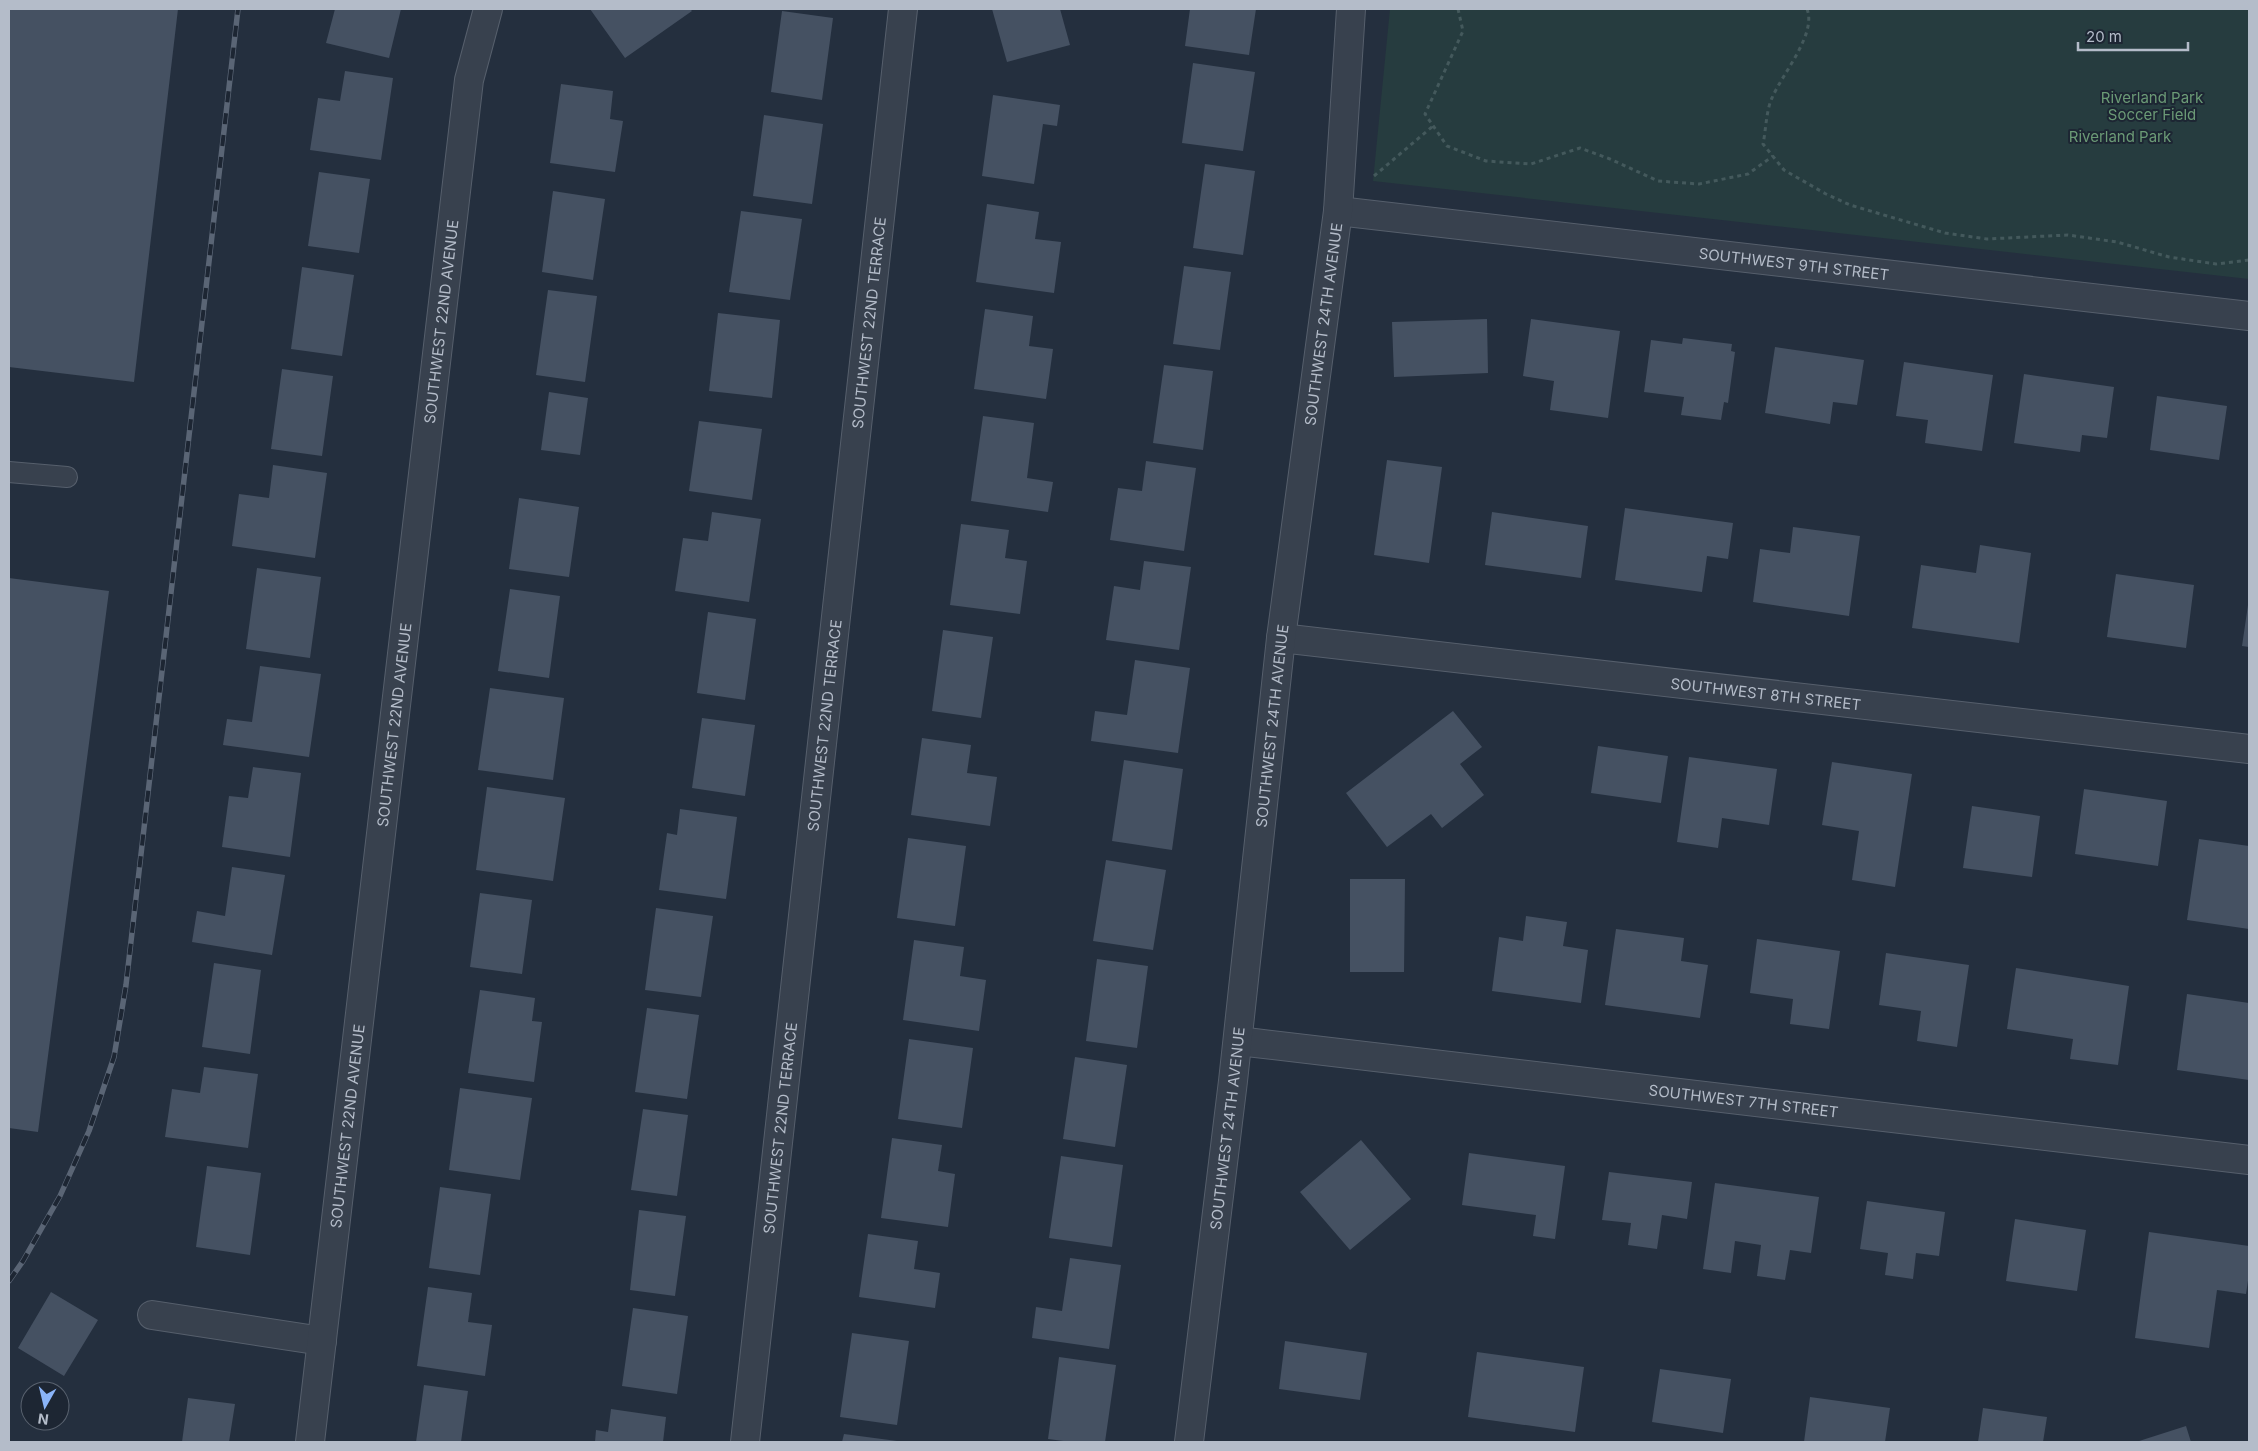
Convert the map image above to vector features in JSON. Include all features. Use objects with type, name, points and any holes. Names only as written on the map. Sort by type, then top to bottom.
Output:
[{"type":"street","name":"SOUTHWEST 22ND AVENUE","points":[[310,1442],[468,90],[488,9]]},
{"type":"street","name":"SOUTHWEST 22ND TERRACE","points":[[745,1442],[903,9]]},
{"type":"street","name":"SOUTHWEST 24TH AVENUE","points":[[1189,1442],[1238,1041],[1281,638],[1338,211],[1352,9]]},
{"type":"street","name":"SOUTHWEST 9TH STREET","points":[[1338,211],[2249,316]]},
{"type":"street","name":"SOUTHWEST 8TH STREET","points":[[1281,638],[2249,749]]},
{"type":"street","name":"SOUTHWEST 7TH STREET","points":[[1238,1041],[2249,1160]]},
{"type":"street","points":[[152,1315],[322,1341]]},
{"type":"lane","points":[[9,472],[67,478]]},
{"type":"path","points":[[1458,9],[1463,32],[1425,114],[1447,146],[1486,161],[1531,164],[1580,148],[1610,159],[1658,181],[1699,184],[1748,174],[1773,156]]},
{"type":"path","points":[[1807,9],[1809,15],[1805,39],[1786,69],[1771,100],[1764,144],[1784,170],[1842,201],[1945,233],[1987,239],[2068,235],[2117,242],[2169,257],[2216,264],[2249,260]]},
{"type":"path","points":[[1370,179],[1433,126]]},
{"type":"green space","name":"Riverland Park","points":[[1390,9],[2249,9],[2249,279],[1373,181]]},
{"type":"building","points":[[9,9],[178,9],[134,382],[9,367]]},
{"type":"building","points":[[335,9],[401,9],[389,58],[326,43]]},
{"type":"building","points":[[590,9],[690,9],[692,11],[625,58]]},
{"type":"building","points":[[992,9],[1060,9],[1070,45],[1007,62]]},
{"type":"building","points":[[1190,9],[1256,9],[1249,55],[1185,46]]},
{"type":"building","points":[[782,11],[833,18],[822,100],[771,92]]},
{"type":"building","points":[[1193,63],[1255,72],[1243,151],[1182,143]]},
{"type":"building","points":[[345,71],[393,78],[381,160],[310,150],[318,98],[340,101]]},
{"type":"building","points":[[561,84],[613,91],[610,119],[623,121],[615,172],[550,163]]},
{"type":"building","points":[[993,95],[1060,105],[1057,126],[1043,124],[1034,184],[982,176]]},
{"type":"building","points":[[764,115],[823,124],[812,204],[753,196]]},
{"type":"building","points":[[1205,164],[1255,171],[1243,255],[1193,248]]},
{"type":"building","points":[[319,172],[370,179],[359,253],[308,246]]},
{"type":"building","points":[[553,191],[605,199],[593,280],[542,272]]},
{"type":"building","points":[[987,204],[1039,212],[1035,239],[1061,242],[1054,293],[976,282]]},
{"type":"building","points":[[741,211],[802,219],[790,300],[729,292]]},
{"type":"building","points":[[1184,266],[1231,272],[1220,350],[1173,344]]},
{"type":"building","points":[[302,267],[354,275],[342,356],[291,349]]},
{"type":"building","points":[[548,290],[597,296],[585,382],[536,375]]},
{"type":"building","points":[[985,309],[1033,316],[1029,346],[1053,349],[1046,399],[974,389]]},
{"type":"building","points":[[718,313],[780,320],[772,398],[709,391]]},
{"type":"building","points":[[1487,319],[1488,373],[1394,377],[1392,322]]},
{"type":"building","points":[[1531,319],[1620,331],[1608,418],[1550,410],[1554,381],[1523,376]]},
{"type":"building","points":[[1683,338],[1732,344],[1731,351],[1735,352],[1728,403],[1724,402],[1721,420],[1681,415],[1684,397],[1644,392],[1651,340],[1682,344]]},
{"type":"building","points":[[1775,347],[1864,360],[1857,405],[1833,402],[1830,424],[1765,413]]},
{"type":"building","points":[[1904,362],[1993,375],[1982,451],[1925,443],[1928,420],[1896,416]]},
{"type":"building","points":[[1164,365],[1213,371],[1203,450],[1153,443]]},
{"type":"building","points":[[282,369],[333,376],[322,456],[271,449]]},
{"type":"building","points":[[2024,374],[2114,387],[2107,438],[2082,435],[2080,452],[2014,443]]},
{"type":"building","points":[[549,392],[588,398],[580,455],[541,450]]},
{"type":"building","points":[[2157,396],[2227,406],[2219,460],[2150,450]]},
{"type":"building","points":[[983,416],[1034,423],[1027,478],[1053,482],[1048,512],[971,501]]},
{"type":"building","points":[[699,421],[762,429],[752,500],[689,491]]},
{"type":"building","points":[[1387,460],[1442,467],[1429,563],[1374,555]]},
{"type":"building","points":[[1146,461],[1196,468],[1184,551],[1110,540],[1118,488],[1142,491]]},
{"type":"building","points":[[273,465],[327,473],[315,558],[232,546],[239,494],[269,498]]},
{"type":"building","points":[[519,498],[579,507],[569,577],[509,569]]},
{"type":"building","points":[[1625,508],[1733,523],[1728,559],[1707,556],[1702,592],[1615,580]]},
{"type":"building","points":[[712,512],[761,519],[749,602],[675,591],[683,538],[708,541]]},
{"type":"building","points":[[1492,512],[1588,526],[1581,578],[1485,565]]},
{"type":"building","points":[[961,524],[1009,530],[1005,558],[1027,561],[1020,614],[950,605]]},
{"type":"building","points":[[1793,527],[1860,536],[1849,616],[1753,602],[1760,549],[1790,553]]},
{"type":"building","points":[[1980,545],[2031,553],[2019,643],[1912,628],[1921,565],[1976,573]]},
{"type":"building","points":[[1144,561],[1191,567],[1179,650],[1106,640],[1114,586],[1140,590]]},
{"type":"building","points":[[257,568],[321,577],[310,658],[246,649]]},
{"type":"building","points":[[2116,574],[2194,585],[2186,648],[2107,637]]},
{"type":"building","points":[[9,578],[109,591],[38,1132],[9,1128]]},
{"type":"building","points":[[510,589],[560,596],[549,678],[498,671]]},
{"type":"building","points":[[2249,605],[2249,647],[2242,646]]},
{"type":"building","points":[[708,612],[756,619],[745,700],[697,693]]},
{"type":"building","points":[[943,630],[993,637],[981,718],[932,711]]},
{"type":"building","points":[[1135,660],[1190,668],[1178,753],[1091,741],[1095,711],[1127,715]]},
{"type":"building","points":[[260,666],[321,674],[309,757],[223,745],[227,719],[252,722]]},
{"type":"building","points":[[490,688],[564,698],[553,780],[478,770]]},
{"type":"building","points":[[1453,711],[1482,747],[1460,764],[1484,795],[1442,828],[1431,814],[1387,847],[1346,793]]},
{"type":"building","points":[[702,718],[755,725],[745,796],[692,788]]},
{"type":"building","points":[[922,738],[971,745],[967,773],[997,777],[990,826],[911,815]]},
{"type":"building","points":[[1598,746],[1668,756],[1661,803],[1591,793]]},
{"type":"building","points":[[1689,757],[1777,769],[1769,825],[1722,818],[1718,848],[1677,842]]},
{"type":"building","points":[[1124,760],[1183,769],[1172,850],[1112,841]]},
{"type":"building","points":[[1832,762],[1912,774],[1895,887],[1852,880],[1859,831],[1822,825]]},
{"type":"building","points":[[253,767],[301,773],[290,857],[222,847],[229,796],[248,798]]},
{"type":"building","points":[[487,787],[565,798],[553,881],[476,870]]},
{"type":"building","points":[[2084,789],[2167,801],[2158,866],[2075,854]]},
{"type":"building","points":[[1972,806],[2040,816],[2032,877],[1963,868]]},
{"type":"building","points":[[680,809],[737,817],[726,899],[659,890],[667,833],[677,835]]},
{"type":"building","points":[[908,838],[966,846],[955,926],[897,918]]},
{"type":"building","points":[[2199,839],[2249,846],[2249,929],[2187,920]]},
{"type":"building","points":[[1106,860],[1166,870],[1153,950],[1093,941]]},
{"type":"building","points":[[232,867],[285,875],[272,955],[192,942],[197,911],[225,916]]},
{"type":"building","points":[[1350,879],[1405,879],[1404,972],[1350,972]]},
{"type":"building","points":[[480,893],[532,900],[522,974],[470,967]]},
{"type":"building","points":[[656,908],[713,916],[701,997],[645,990]]},
{"type":"building","points":[[1526,916],[1567,922],[1563,946],[1588,950],[1581,1003],[1492,991],[1499,937],[1523,941]]},
{"type":"building","points":[[1616,929],[1684,938],[1681,961],[1708,965],[1700,1018],[1605,1005]]},
{"type":"building","points":[[1757,939],[1840,951],[1829,1029],[1790,1024],[1793,999],[1750,993]]},
{"type":"building","points":[[914,940],[964,947],[960,976],[986,980],[979,1031],[903,1020]]},
{"type":"building","points":[[1886,953],[1969,965],[1957,1047],[1917,1041],[1921,1011],[1879,1005]]},
{"type":"building","points":[[1097,959],[1148,966],[1137,1048],[1086,1041]]},
{"type":"building","points":[[214,963],[261,970],[250,1054],[202,1047]]},
{"type":"building","points":[[2016,968],[2129,986],[2118,1065],[2070,1059],[2073,1039],[2007,1029]]},
{"type":"building","points":[[480,990],[535,998],[532,1021],[542,1022],[534,1082],[468,1073]]},
{"type":"building","points":[[2187,994],[2249,1003],[2249,1080],[2177,1070]]},
{"type":"building","points":[[647,1008],[699,1015],[687,1099],[635,1092]]},
{"type":"building","points":[[909,1039],[973,1048],[962,1128],[898,1119]]},
{"type":"building","points":[[1075,1057],[1127,1065],[1115,1147],[1063,1139]]},
{"type":"building","points":[[204,1067],[258,1074],[248,1148],[165,1137],[172,1089],[200,1093]]},
{"type":"building","points":[[460,1088],[532,1098],[520,1180],[449,1170]]},
{"type":"building","points":[[643,1109],[688,1115],[677,1196],[631,1190]]},
{"type":"building","points":[[892,1138],[942,1145],[938,1171],[955,1174],[948,1227],[881,1218]]},
{"type":"building","points":[[1361,1140],[1411,1199],[1350,1250],[1300,1192]]},
{"type":"building","points":[[1469,1153],[1565,1166],[1555,1239],[1533,1236],[1536,1215],[1462,1205]]},
{"type":"building","points":[[1061,1156],[1123,1165],[1112,1247],[1049,1238]]},
{"type":"building","points":[[207,1166],[261,1173],[250,1255],[196,1247]]},
{"type":"building","points":[[1609,1172],[1692,1182],[1687,1219],[1662,1215],[1657,1249],[1628,1245],[1631,1223],[1602,1220]]},
{"type":"building","points":[[1715,1183],[1819,1197],[1811,1253],[1790,1250],[1785,1280],[1757,1276],[1761,1245],[1735,1241],[1731,1273],[1703,1269]]},
{"type":"building","points":[[440,1187],[491,1194],[480,1275],[429,1268]]},
{"type":"building","points":[[1867,1201],[1945,1212],[1939,1256],[1916,1253],[1913,1279],[1885,1275],[1888,1253],[1860,1249]]},
{"type":"building","points":[[639,1210],[686,1216],[675,1296],[630,1290]]},
{"type":"building","points":[[2015,1219],[2086,1230],[2077,1291],[2006,1281]]},
{"type":"building","points":[[2149,1232],[2249,1246],[2249,1274],[2246,1294],[2217,1290],[2209,1348],[2135,1338]]},
{"type":"building","points":[[868,1234],[918,1241],[914,1269],[940,1273],[935,1308],[859,1297]]},
{"type":"building","points":[[1070,1258],[1121,1265],[1109,1349],[1032,1338],[1036,1307],[1062,1311]]},
{"type":"building","points":[[428,1287],[472,1293],[468,1322],[492,1325],[485,1376],[417,1366]]},
{"type":"building","points":[[51,1292],[98,1320],[64,1376],[18,1348]]},
{"type":"building","points":[[633,1308],[688,1316],[677,1394],[622,1386]]},
{"type":"building","points":[[852,1333],[909,1341],[897,1425],[840,1417]]},
{"type":"building","points":[[1285,1341],[1367,1353],[1360,1400],[1279,1389]]},
{"type":"building","points":[[1477,1352],[1584,1367],[1575,1432],[1468,1417]]},
{"type":"building","points":[[1059,1357],[1116,1365],[1105,1442],[1071,1442],[1048,1439]]},
{"type":"building","points":[[1660,1369],[1731,1379],[1723,1433],[1652,1422]]},
{"type":"building","points":[[424,1385],[468,1391],[461,1442],[416,1442]]},
{"type":"building","points":[[1810,1397],[1890,1408],[1885,1442],[1804,1442]]},
{"type":"building","points":[[188,1398],[235,1404],[229,1442],[182,1442]]},
{"type":"building","points":[[1983,1408],[2047,1417],[2043,1442],[1978,1442]]},
{"type":"building","points":[[611,1409],[666,1417],[663,1442],[595,1442],[596,1430],[608,1432]]},
{"type":"building","points":[[2186,1426],[2191,1442],[2136,1442]]},
{"type":"building","points":[[844,1434],[897,1441],[897,1442],[842,1442]]},
{"type":"railway","points":[[9,1281],[23,1261],[60,1196],[89,1131],[114,1057],[126,985],[238,9]]},
{"type":"park label","name":"Riverland Park Soccer Field","points":[[2152,106]]}]
